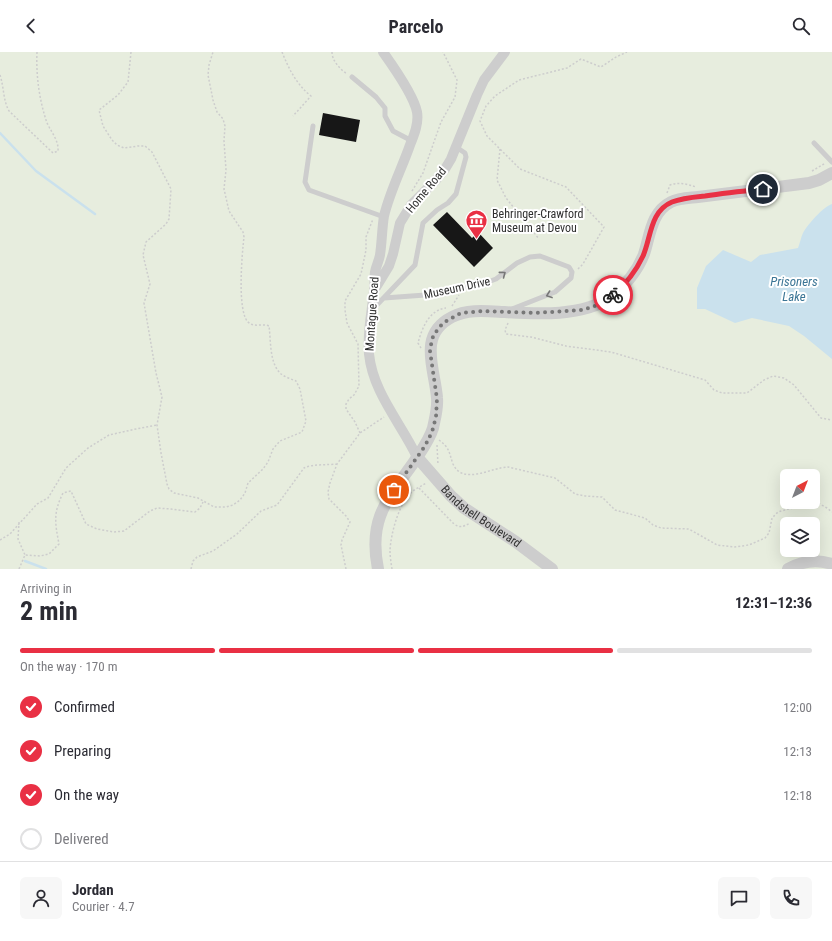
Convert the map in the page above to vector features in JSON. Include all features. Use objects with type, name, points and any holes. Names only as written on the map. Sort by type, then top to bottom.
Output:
[{"type":"street","name":"Montague Road","points":[[383,52],[412,99],[417,112],[417,119],[412,141],[401,170],[380,216],[379,257],[375,274],[375,289],[368,341],[372,369],[378,387],[409,440],[417,457]]},
{"type":"street","name":"Home Road","points":[[375,289],[389,266],[400,223],[411,205],[445,170],[484,80],[505,52]]},
{"type":"street","points":[[378,569],[374,545],[379,517],[387,501],[429,437],[436,417],[437,399],[430,351],[432,339],[443,323],[461,313],[483,311],[506,312],[520,308],[558,312],[583,310],[598,305],[611,297],[627,282],[643,255],[657,215],[671,202],[680,199],[809,183],[819,180],[832,173]]},
{"type":"street","name":"Bandshell Boulevard","points":[[417,457],[446,491],[464,508],[516,542],[552,569]]},
{"type":"street","points":[[788,569],[796,564],[806,562],[816,561],[832,564]]},
{"type":"lane","points":[[352,77],[376,97],[385,108],[385,116],[393,131],[412,141]]},
{"type":"lane","points":[[314,126],[306,182],[309,190],[380,216]]},
{"type":"lane","points":[[814,143],[831,161]]},
{"type":"lane","points":[[372,310],[415,265],[423,223],[437,210],[448,203],[456,194],[466,157],[465,153],[456,146]]},
{"type":"lane","name":"Museum Drive","points":[[384,298],[438,294],[485,283],[496,279],[517,263],[535,256],[540,256],[569,267],[572,272],[571,278]]},
{"type":"lane","points":[[520,308],[555,292],[571,278]]},
{"type":"path","points":[[0,75],[3,85],[5,104],[8,112],[53,153],[58,151],[58,144],[46,119],[38,86],[37,52]]},
{"type":"path","points":[[131,52],[128,82],[118,95],[99,110],[103,126],[117,146],[124,148],[145,146],[152,152],[171,189],[169,219],[166,224],[146,242],[143,255],[150,284],[144,303],[156,373],[162,397],[157,426],[160,453],[169,489],[174,493],[186,495],[214,507],[226,507],[233,505],[240,500],[248,482],[263,469],[268,462],[273,449],[280,441],[302,432],[306,421],[300,390],[296,381],[282,375],[278,371],[272,358],[269,326],[265,324],[252,325],[243,314],[241,300],[244,237],[243,232],[229,211],[224,189],[226,170],[224,141],[225,126],[223,119],[217,112],[208,75],[213,52]]},
{"type":"path","points":[[282,52],[290,72],[303,90],[311,96],[293,116]]},
{"type":"path","points":[[332,52],[334,59],[340,68],[352,77]]},
{"type":"path","points":[[411,193],[423,172],[441,122],[454,97],[457,80],[443,52]]},
{"type":"path","points":[[571,278],[583,264],[604,227],[566,187],[520,168],[486,136],[480,121],[486,106],[495,96],[519,80],[567,68],[580,59],[601,67],[627,52]]},
{"type":"path","points":[[500,148],[498,180],[506,198],[540,239]]},
{"type":"path","points":[[809,173],[831,161]]},
{"type":"path","points":[[667,196],[667,191],[670,185],[676,183],[682,183],[700,188]]},
{"type":"path","points":[[360,433],[355,422],[346,409],[346,404],[349,399],[354,395],[360,386],[358,344],[347,323],[345,302],[361,274],[366,250],[366,237],[370,224],[380,216]]},
{"type":"path","points":[[422,349],[418,343],[426,322],[438,310],[446,308],[450,309],[457,298]]},
{"type":"path","points":[[520,308],[507,326],[505,330],[506,334],[531,337],[566,346],[611,352],[705,380],[714,390],[722,394],[748,393],[764,380],[773,376],[784,378],[794,385],[821,418],[832,420]]},
{"type":"path","points":[[346,569],[341,545],[350,522],[329,499],[328,492],[337,464],[360,433],[383,417],[393,415]]},
{"type":"path","points":[[0,540],[10,534],[19,522],[37,504],[48,498],[66,468],[88,448],[109,436],[136,429],[157,426]]},
{"type":"path","points":[[438,466],[437,439],[448,448],[456,468],[465,473],[472,475],[501,467],[508,467],[555,478],[575,494],[602,497],[615,510],[645,518],[653,525],[661,528],[689,529],[717,545],[734,547],[749,545],[766,538],[769,533],[772,518],[778,512],[818,503],[832,512]]},
{"type":"path","points":[[191,569],[193,560],[197,557],[213,551],[237,534],[261,510],[277,505],[304,468],[309,465],[318,466],[337,464]]},
{"type":"path","points":[[392,569],[390,551],[396,519],[407,498],[430,480]]},
{"type":"path","points":[[25,555],[40,556],[49,554],[59,544],[55,524],[57,505],[63,493],[71,491],[86,524],[97,529],[114,532],[124,531],[150,511],[157,508],[171,508],[195,512],[200,508],[203,502]]},
{"type":"path","points":[[19,522],[18,538],[25,555],[19,569]]},
{"type":"green space","points":[[0,52],[832,52],[832,569],[0,569]]},
{"type":"water","name":"Prisoners Lake","points":[[832,204],[832,359],[789,326],[752,318],[735,323],[705,309],[697,309],[697,288],[706,266],[723,250],[751,262],[760,255],[798,248],[803,233],[808,225],[820,212]]},
{"type":"building","points":[[323,113],[360,120],[356,142],[319,135]]},
{"type":"building","name":"Behringer-Crawford Museum at Devou","points":[[447,212],[472,238],[478,232],[493,248],[474,267],[433,225]]},
{"type":"waterway","points":[[0,133],[36,171],[95,214]]},
{"type":"waterway","points":[[25,561],[46,569]]},
{"type":"way so far","points":[[394,490],[425,446],[432,432],[436,417],[437,399],[430,351],[432,339],[443,323],[461,313],[483,311],[534,313],[583,310],[598,305],[613,295]]},
{"type":"place","name":"Behringer-Crawford Museum at Devou","points":[[477,240]]},
{"type":"route","points":[[613,295],[627,282],[635,270],[643,255],[653,223],[657,215],[665,206],[680,199],[763,189]]}]
